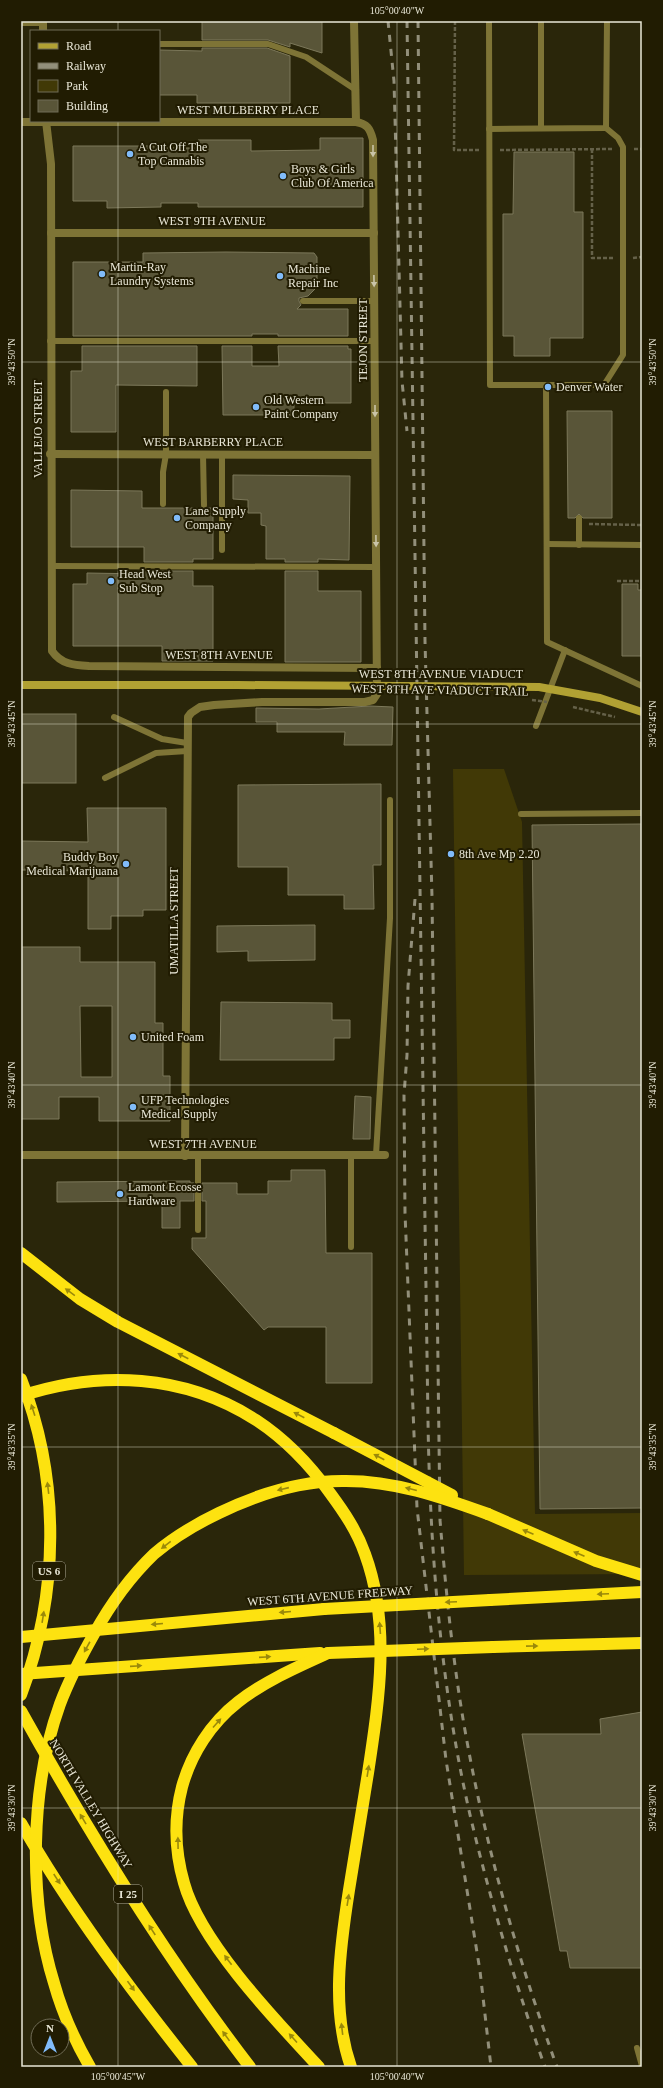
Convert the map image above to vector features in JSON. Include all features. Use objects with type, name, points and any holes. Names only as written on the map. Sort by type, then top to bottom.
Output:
[{"type":"highway","points":[[21,1253],[80,1299],[118,1322],[488,1514],[564,1548],[616,1568],[642,1576]]},
{"type":"highway","name":"US 6","points":[[21,1379],[42,1443],[50,1502],[51,1536],[48,1582],[41,1629],[32,1664],[21,1695]]},
{"type":"highway","points":[[21,1396],[67,1384],[98,1380],[130,1380],[171,1384],[212,1396],[262,1424],[299,1456],[327,1488],[345,1513],[358,1536],[365,1553],[375,1588],[381,1628],[381,1657],[374,1735],[347,1907],[339,1977],[343,2032],[351,2067]]},
{"type":"highway","points":[[90,2067],[65,2015],[54,1983],[48,1959],[38,1889],[38,1816],[48,1750],[60,1705],[84,1652],[118,1597],[154,1555],[191,1527],[235,1505],[280,1490],[324,1482],[378,1483],[435,1496],[488,1514]]},
{"type":"highway","name":"WEST 6TH AVENUE FREEWAY","points":[[21,1637],[324,1609],[642,1592]]},
{"type":"highway","points":[[21,1674],[328,1652],[642,1643]]},
{"type":"highway","points":[[319,2067],[258,1998],[220,1950],[200,1919],[184,1884],[178,1854],[177,1824],[180,1798],[188,1769],[202,1742],[211,1730],[237,1703],[252,1692],[328,1652]]},
{"type":"highway","name":"NORTH VALLEY HIGHWAY","points":[[21,1711],[131,1898],[171,1959],[250,2067]]},
{"type":"highway","points":[[21,1823],[93,1934],[139,1998],[192,2067]]},
{"type":"main road","name":"WEST 8TH AVENUE VIADUCT","points":[[21,685],[539,687],[600,698],[642,712]]},
{"type":"street","points":[[354,21],[356,122]]},
{"type":"street","name":"WEST MULBERRY PLACE","points":[[21,122],[356,122]]},
{"type":"street","name":"VALLEJO STREET","points":[[46,122],[51,164],[51,641],[52,651],[62,662]]},
{"type":"street","name":"TEJON STREET","points":[[214,705],[262,702],[365,702],[373,700],[377,694],[373,140],[371,130],[365,124],[356,122]]},
{"type":"street","name":"WEST 9TH AVENUE","points":[[51,233],[374,233]]},
{"type":"street","name":"WEST BARBERRY PLACE","points":[[50,454],[375,455]]},
{"type":"street","name":"WEST 8TH AVENUE","points":[[62,662],[73,665],[89,666],[377,668]]},
{"type":"street","name":"UMATILLA STREET","points":[[185,1156],[187,723],[190,713],[200,707],[214,705]]},
{"type":"street","name":"WEST 7TH AVENUE","points":[[21,1155],[385,1155]]},
{"type":"lane","points":[[489,21],[489,129],[489,150],[490,385],[604,385],[623,355],[623,149],[618,138],[606,128],[489,129]]},
{"type":"lane","points":[[541,21],[541,128]]},
{"type":"lane","points":[[606,128],[607,21]]},
{"type":"lane","points":[[21,23],[43,25]]},
{"type":"lane","points":[[160,44],[268,44],[306,57],[356,90]]},
{"type":"lane","points":[[303,301],[374,301]]},
{"type":"lane","points":[[50,341],[375,341]]},
{"type":"lane","points":[[546,385],[547,642],[642,686]]},
{"type":"lane","points":[[163,504],[163,472],[166,454],[166,392]]},
{"type":"lane","points":[[203,454],[204,505]]},
{"type":"lane","points":[[222,454],[222,550]]},
{"type":"lane","points":[[579,521],[579,545]]},
{"type":"lane","points":[[547,544],[642,545]]},
{"type":"lane","points":[[51,566],[376,567]]},
{"type":"lane","points":[[536,726],[564,650]]},
{"type":"lane","points":[[114,716],[162,739],[187,747]]},
{"type":"lane","points":[[105,778],[156,753],[187,747]]},
{"type":"lane","points":[[376,1155],[390,918],[390,800]]},
{"type":"lane","points":[[521,814],[642,813]]},
{"type":"lane","points":[[351,1155],[351,1247]]},
{"type":"lane","points":[[198,1156],[198,1230]]},
{"type":"lane","points":[[638,2048],[642,2066]]},
{"type":"path","points":[[454,21],[454,150],[642,149]]},
{"type":"path","points":[[592,149],[592,258]]},
{"type":"path","points":[[579,521],[642,525]]},
{"type":"path","points":[[617,581],[642,581]]},
{"type":"path","name":"WEST 8TH AVE VIADUCT TRAIL","points":[[527,699],[554,703]]},
{"type":"path","points":[[569,706],[618,718]]},
{"type":"green space","points":[[453,769],[504,769],[522,822],[535,1514],[642,1513],[642,1574],[464,1575]]},
{"type":"building","points":[[202,21],[322,21],[322,53],[290,43],[290,47],[268,40],[202,40]]},
{"type":"building","points":[[202,48],[267,48],[290,56],[290,103],[197,103],[197,95],[160,95],[160,50],[202,51]]},
{"type":"building","points":[[320,138],[363,138],[363,207],[198,207],[198,203],[161,203],[161,207],[107,208],[107,201],[73,201],[73,146],[161,146],[161,148],[198,148],[198,140],[251,140],[251,151],[320,150]]},
{"type":"building","points":[[514,152],[574,152],[574,212],[583,212],[583,338],[550,338],[550,356],[514,356],[514,336],[503,336],[503,214],[513,214]]},
{"type":"building","points":[[143,253],[314,253],[317,257],[317,287],[308,296],[299,298],[301,305],[297,309],[348,309],[348,336],[278,336],[278,334],[252,334],[252,336],[73,336],[73,262],[143,262]]},
{"type":"building","points":[[82,346],[197,346],[197,386],[116,385],[116,432],[71,432],[71,371],[82,371]]},
{"type":"building","points":[[222,346],[252,346],[252,366],[279,366],[278,346],[348,346],[348,349],[351,349],[351,403],[294,403],[294,415],[223,415]]},
{"type":"building","points":[[567,411],[612,411],[612,518],[583,518],[579,514],[575,518],[568,518]]},
{"type":"building","points":[[233,475],[350,476],[349,560],[318,559],[318,562],[285,562],[285,559],[266,559],[266,526],[261,525],[261,513],[248,513],[248,500],[233,499]]},
{"type":"building","points":[[71,490],[142,491],[142,508],[213,508],[213,559],[193,559],[193,562],[144,562],[144,547],[71,547]]},
{"type":"building","points":[[144,571],[193,571],[193,586],[213,586],[213,661],[162,661],[162,646],[73,646],[73,584],[87,584],[87,573],[144,574]]},
{"type":"building","points":[[285,571],[318,571],[318,591],[361,591],[361,662],[285,662]]},
{"type":"building","points":[[622,584],[638,584],[638,590],[642,590],[642,656],[622,656]]},
{"type":"building","points":[[370,706],[393,707],[392,745],[344,745],[345,732],[277,732],[277,722],[256,722],[256,708],[319,709]]},
{"type":"building","points":[[21,714],[76,714],[76,783],[21,783]]},
{"type":"building","points":[[381,784],[381,865],[373,865],[374,909],[344,909],[344,895],[288,895],[288,867],[238,867],[238,785]]},
{"type":"building","points":[[87,808],[166,808],[166,910],[143,910],[143,916],[111,916],[111,929],[88,929],[88,871],[21,870],[21,841],[88,842]]},
{"type":"building","points":[[642,824],[642,1508],[540,1509],[532,825]]},
{"type":"building","points":[[315,925],[315,960],[248,961],[248,951],[217,952],[217,926]]},
{"type":"building","points":[[21,947],[80,947],[80,962],[155,962],[155,1023],[163,1023],[163,1076],[170,1076],[170,1121],[99,1121],[99,1097],[59,1097],[59,1119],[21,1119]],"holes":[[[80,1006],[112,1006],[112,1077],[81,1077]]]},
{"type":"building","points":[[221,1002],[332,1003],[332,1020],[350,1020],[350,1038],[334,1038],[334,1060],[220,1060]]},
{"type":"building","points":[[355,1096],[371,1097],[370,1139],[353,1139]]},
{"type":"building","points":[[291,1170],[325,1170],[326,1253],[372,1253],[372,1383],[326,1383],[326,1327],[268,1327],[264,1330],[192,1249],[192,1238],[206,1238],[206,1201],[202,1201],[202,1183],[237,1183],[237,1194],[268,1194],[268,1181],[291,1181]]},
{"type":"building","points":[[190,1181],[190,1183],[194,1183],[194,1201],[180,1201],[180,1228],[162,1228],[162,1201],[57,1202],[57,1182]]},
{"type":"building","points":[[642,1712],[642,1968],[570,1968],[567,1951],[560,1951],[522,1734],[601,1734],[600,1719]]},
{"type":"railway","points":[[388,21],[394,81],[402,381],[407,431]]},
{"type":"railway","points":[[407,21],[428,1421],[431,1520],[439,1621],[445,1671],[452,1721],[471,1819],[505,1944],[545,2067]]},
{"type":"railway","points":[[418,21],[425,641],[432,897],[440,1520],[447,1601],[461,1709],[474,1778],[504,1903],[529,1985],[557,2067]]},
{"type":"railway","points":[[415,899],[408,986],[407,1055],[404,1095],[405,1213],[417,1508],[446,1760],[480,1971],[491,2067]]},
{"type":"place","name":"A Cut Off The Top Cannabis","points":[[130,154]]},
{"type":"place","name":"Boys & Girls Club Of America","points":[[283,176]]},
{"type":"place","name":"Martin-Ray Laundry Systems","points":[[102,274]]},
{"type":"place","name":"Machine Repair Inc","points":[[280,276]]},
{"type":"place","name":"Denver Water","points":[[548,387]]},
{"type":"place","name":"Old Western Paint Company","points":[[256,407]]},
{"type":"place","name":"Lane Supply Company","points":[[177,518]]},
{"type":"place","name":"Head West Sub Stop","points":[[111,581]]},
{"type":"place","name":"8th Ave Mp 2.20","points":[[451,854]]},
{"type":"place","name":"Buddy Boy Medical Marijuana","points":[[126,864]]},
{"type":"place","name":"United Foam","points":[[133,1037]]},
{"type":"place","name":"UFP Technologies Medical Supply","points":[[133,1107]]},
{"type":"place","name":"Lamont Ecosse Hardware","points":[[120,1194]]}]
